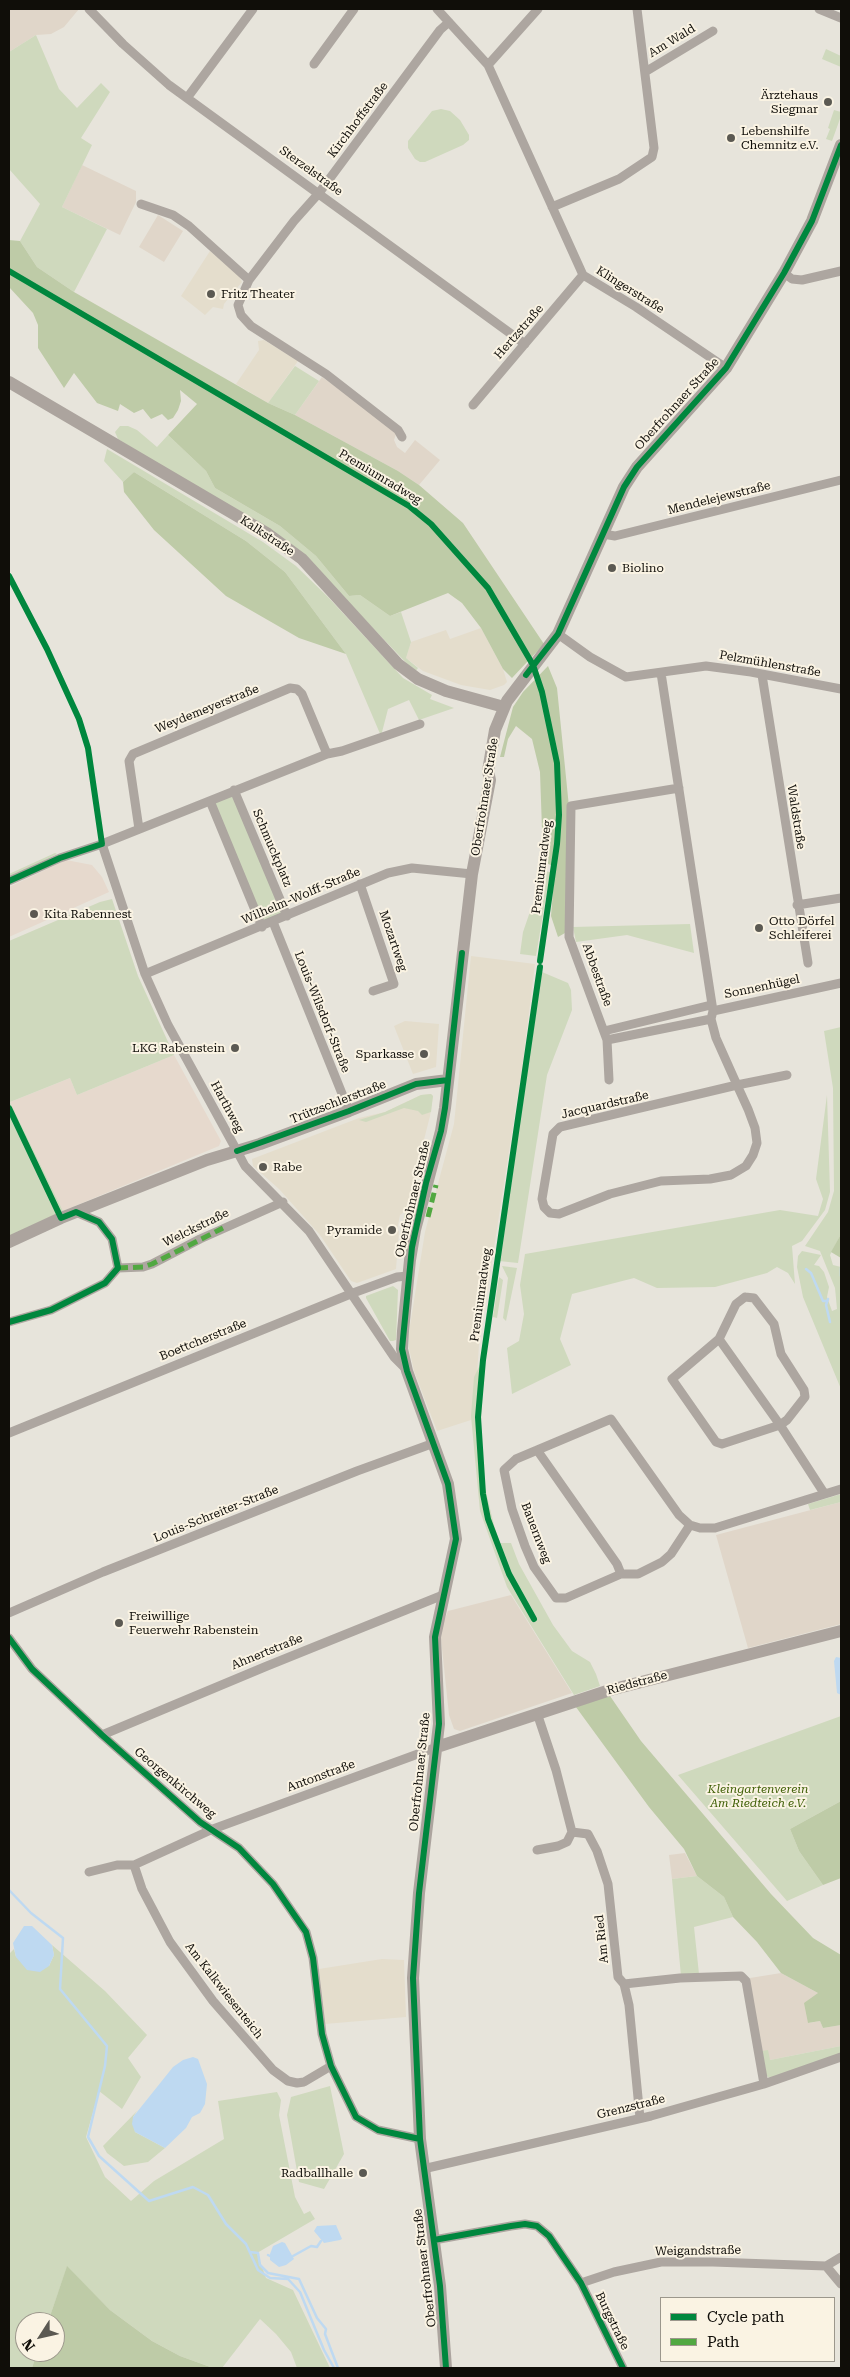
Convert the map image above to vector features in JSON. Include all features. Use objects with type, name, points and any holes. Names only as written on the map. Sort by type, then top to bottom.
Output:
[{"type":"main road","name":"Oberfrohnaer Straße","points":[[446,2368],[434,2240],[420,2139],[413,1978],[414,1937],[439,1724],[435,1637],[456,1539],[448,1484],[407,1371],[402,1349],[408,1276],[415,1230],[441,1131],[472,874],[490,780],[488,771],[495,730],[504,708],[526,675],[558,634],[624,486],[637,467],[726,368],[784,273],[812,220],[841,145]]},
{"type":"main road","name":"Kalkstraße","points":[[9,382],[282,544],[302,559],[398,664],[418,679],[446,691],[504,708]]},
{"type":"main road","name":"Trützschlerstraße","points":[[9,1242],[76,1212],[207,1160],[348,1111],[416,1084],[448,1080]]},
{"type":"main road","name":"Riedstraße","points":[[437,1747],[610,1690],[841,1631]]},
{"type":"street","name":"Sterzelstraße","points":[[89,9],[142,62],[187,98],[525,344]]},
{"type":"street","points":[[187,98],[253,9]]},
{"type":"street","points":[[314,64],[354,9]]},
{"type":"street","name":"Klingerstraße","points":[[437,9],[488,65],[583,275],[636,307],[726,368]]},
{"type":"street","points":[[488,65],[538,9]]},
{"type":"street","name":"Am Wald","points":[[552,207],[619,178],[650,160],[654,148],[637,9]]},
{"type":"street","points":[[819,9],[841,18]]},
{"type":"street","name":"Kirchhoffstraße","points":[[402,437],[398,430],[326,374],[252,326],[241,315],[238,305],[250,280],[319,193],[440,30],[449,22]]},
{"type":"street","name":"Am Wald","points":[[645,72],[713,31]]},
{"type":"street","points":[[141,204],[172,215],[189,226],[250,280]]},
{"type":"street","points":[[784,273],[792,279],[802,280],[841,271]]},
{"type":"street","name":"Hertzstraße","points":[[473,405],[583,275]]},
{"type":"street","name":"Mendelejewstraße","points":[[602,534],[615,536],[841,480]]},
{"type":"street","name":"Pelzmühlenstraße","points":[[558,634],[616,673],[626,677],[706,666],[751,672],[762,676],[841,689]]},
{"type":"street","name":"Jacquardstraße","points":[[661,673],[716,1038],[737,1085],[755,1128],[757,1143],[753,1155],[746,1166],[732,1175],[710,1179],[661,1181],[610,1194],[559,1214],[550,1213],[544,1207],[542,1199],[555,1130],[737,1085],[786,1075]]},
{"type":"street","name":"Waldstraße","points":[[762,676],[797,905],[808,963]]},
{"type":"street","name":"Weydemeyerstraße","points":[[139,829],[129,761],[133,754],[290,688],[297,689],[302,694],[327,754]]},
{"type":"street","points":[[9,881],[60,858],[102,844],[327,754],[342,751],[420,724]]},
{"type":"street","name":"Abbestraße","points":[[609,1080],[606,1036],[570,937],[571,806],[679,788]]},
{"type":"street","name":"Schmuckplatz","points":[[234,790],[287,916]]},
{"type":"street","points":[[210,801],[262,927]]},
{"type":"street","name":"Harthweg","points":[[102,844],[145,974],[168,1025],[245,1166],[283,1202],[309,1231],[353,1293],[394,1357],[407,1371]]},
{"type":"street","name":"Wilhelm-Wolff-Straße","points":[[145,974],[262,927],[388,873],[412,868],[472,874]]},
{"type":"street","name":"Mozartweg","points":[[360,884],[394,984],[373,992]]},
{"type":"street","points":[[797,905],[841,898]]},
{"type":"street","name":"Louis-Wilsdorf-Straße","points":[[273,922],[348,1111]]},
{"type":"street","name":"Sonnenhügel","points":[[606,1036],[841,984]]},
{"type":"street","name":"Sonnenhügel","points":[[606,1036],[712,1012]]},
{"type":"street","name":"Welckstraße","points":[[118,1268],[144,1267],[152,1264],[200,1239],[283,1202]]},
{"type":"street","points":[[9,1322],[51,1310],[105,1284],[118,1268],[112,1239],[99,1222],[76,1212]]},
{"type":"street","name":"Boettcherstraße","points":[[9,1433],[353,1293],[397,1277],[408,1276]]},
{"type":"street","points":[[744,1296],[754,1298],[774,1324],[781,1354],[804,1390],[806,1397],[787,1420],[780,1425],[722,1444],[716,1442],[672,1379],[719,1339],[737,1302],[744,1296]]},
{"type":"street","points":[[719,1339],[780,1425],[824,1493]]},
{"type":"street","name":"Bauernweg","points":[[611,1419],[679,1515],[690,1524],[671,1554],[662,1562],[632,1576],[621,1574],[566,1598],[556,1598],[534,1568],[525,1546],[512,1508],[504,1470],[516,1459],[611,1419]]},
{"type":"street","name":"Louis-Schreiter-Straße","points":[[9,1613],[103,1572],[357,1471],[434,1443]]},
{"type":"street","points":[[536,1450],[617,1564],[621,1574]]},
{"type":"street","points":[[690,1524],[700,1528],[715,1528],[841,1489]]},
{"type":"street","name":"Ahnertstraße","points":[[102,1735],[267,1666],[444,1596]]},
{"type":"street","name":"Georgenkirchweg","points":[[9,1638],[32,1669],[102,1735],[200,1822],[239,1848],[257,1865],[291,1908],[306,1932],[313,1958],[322,2034],[331,2066],[356,2117],[378,2130],[420,2139]]},
{"type":"street","points":[[537,1713],[556,1770],[572,1832],[567,1842],[537,1850]]},
{"type":"street","name":"Antonstraße","points":[[213,1829],[437,1747]]},
{"type":"street","points":[[89,1872],[117,1865],[134,1865],[213,1829]]},
{"type":"street","name":"Am Ried","points":[[572,1832],[588,1834],[603,1868],[611,1906],[618,1977],[624,1984],[629,2004],[640,2118]]},
{"type":"street","name":"Am Kalkwiesenteich","points":[[134,1865],[142,1889],[170,1942],[213,2001],[273,2070],[288,2081],[297,2083],[304,2082],[331,2066]]},
{"type":"street","points":[[624,1984],[680,1978],[741,1976],[746,1981],[764,2084]]},
{"type":"street","name":"Grenzstraße","points":[[423,2169],[640,2118],[764,2084],[841,2057]]},
{"type":"street","points":[[434,2240],[525,2224],[537,2226],[549,2236],[581,2283]]},
{"type":"street","points":[[841,2257],[826,2266],[841,2284]]},
{"type":"street","name":"Weigandstraße","points":[[581,2283],[614,2272],[661,2262],[826,2266]]},
{"type":"street","name":"Burgstraße","points":[[581,2283],[623,2368]]},
{"type":"shaded area","points":[[9,9],[79,9],[64,27],[51,34],[36,35],[9,52]]},
{"type":"shaded area","points":[[82,165],[136,191],[136,202],[120,235],[62,207]]},
{"type":"shaded area","points":[[158,215],[183,231],[164,262],[139,247]]},
{"type":"shaded area","points":[[210,251],[239,276],[242,282],[224,304],[223,309],[213,307],[205,315],[181,296]]},
{"type":"shaded area","points":[[264,340],[298,361],[268,403],[236,384],[259,350],[258,341]]},
{"type":"shaded area","points":[[322,377],[388,424],[396,434],[394,440],[397,447],[405,453],[415,440],[440,460],[419,485],[398,471],[295,415]]},
{"type":"shaded area","points":[[481,628],[503,669],[507,682],[504,685],[490,690],[461,685],[423,671],[406,658],[411,642],[446,630],[450,639]]},
{"type":"shaded area","name":"Kita Rabennest","points":[[66,860],[92,865],[102,877],[109,892],[9,937],[9,887]]},
{"type":"shaded area","points":[[471,956],[535,964],[523,1061],[479,1345],[474,1419],[437,1431],[414,1371],[409,1348],[409,1332],[425,1232],[454,1124]]},
{"type":"shaded area","points":[[405,1021],[439,1024],[436,1067],[413,1074],[394,1026]]},
{"type":"shaded area","points":[[174,1055],[221,1141],[219,1146],[63,1211],[10,1102],[70,1078],[77,1095]]},
{"type":"shaded area","points":[[431,1094],[433,1096],[430,1116],[410,1195],[405,1211],[400,1215],[397,1230],[399,1231],[396,1269],[357,1283],[351,1281],[320,1235],[279,1189],[253,1166],[252,1159],[359,1118],[385,1112],[421,1095]]},
{"type":"shaded area","points":[[841,1502],[841,1624],[748,1648],[716,1535]]},
{"type":"shaded area","points":[[511,1595],[572,1693],[460,1731],[454,1729],[449,1715],[441,1639],[442,1626],[448,1611]]},
{"type":"shaded area","points":[[685,1853],[697,1876],[672,1879],[669,1855]]},
{"type":"shaded area","points":[[382,1959],[404,1960],[406,2017],[325,2024],[319,1969]]},
{"type":"shaded area","points":[[781,1973],[818,1993],[809,2023],[820,2021],[823,2028],[841,2025],[841,2046],[770,2060],[762,2051],[749,1986],[750,1978]]},
{"type":"green space","points":[[36,35],[59,89],[77,108],[101,83],[110,92],[81,138],[92,145],[62,207],[107,229],[74,292],[37,267],[20,241],[40,204],[9,169],[9,52]]},
{"type":"green space","points":[[826,49],[841,56],[841,67],[822,59]]},
{"type":"green space","points":[[441,109],[450,111],[460,120],[469,135],[469,140],[463,145],[425,162],[420,162],[415,159],[408,148],[408,141],[432,111]]},
{"type":"green space","points":[[834,110],[841,112],[841,116],[832,141],[826,139]]},
{"type":"green space","points":[[9,240],[20,241],[37,267],[74,292],[268,403],[295,415],[398,471],[419,485],[463,523],[544,644],[512,678],[503,669],[481,628],[462,603],[448,593],[390,616],[360,595],[349,596],[316,556],[280,526],[215,488],[206,471],[168,435],[197,404],[180,390],[181,401],[178,410],[173,418],[168,420],[162,414],[151,419],[143,409],[134,413],[120,404],[118,411],[97,403],[74,373],[64,388],[38,348],[38,325],[33,313],[9,287]]},
{"type":"green space","points":[[295,366],[319,381],[295,415],[268,403]]},
{"type":"green space","points":[[120,426],[128,426],[137,430],[157,447],[168,435],[206,471],[215,488],[280,526],[316,556],[349,596],[360,595],[390,616],[401,612],[411,642],[406,658],[418,668],[415,672],[305,557],[118,439],[115,432]]},
{"type":"green space","points":[[107,449],[263,542],[296,566],[328,597],[403,678],[432,695],[430,699],[454,708],[419,720],[409,700],[388,709],[381,736],[346,654],[285,572],[246,541],[134,472],[123,482],[104,461]]},
{"type":"green space","points":[[134,472],[246,541],[285,572],[346,654],[299,638],[226,596],[154,530],[124,492],[123,482]]},
{"type":"green space","points":[[548,666],[557,688],[569,807],[565,933],[558,937],[551,916],[555,867],[544,862],[543,858],[540,772],[532,739],[516,726],[508,739],[504,757],[500,757],[513,707],[523,692]]},
{"type":"green space","points":[[234,790],[287,916],[262,927],[210,801]]},
{"type":"green space","points":[[55,853],[57,854],[9,878],[9,874]]},
{"type":"green space","points":[[544,871],[550,872],[536,956],[520,954],[523,932]]},
{"type":"green space","points":[[112,899],[138,976],[174,1055],[77,1095],[70,1078],[10,1102],[63,1211],[9,1236],[9,941],[100,902]]},
{"type":"green space","points":[[690,924],[694,953],[627,935],[576,942],[573,927]]},
{"type":"green space","points":[[542,972],[568,983],[571,990],[572,1010],[547,1075],[518,1263],[499,1261]]},
{"type":"green space","points":[[841,1027],[841,1234],[830,1255],[833,1265],[841,1267],[841,1389],[803,1297],[797,1267],[798,1256],[802,1251],[821,1255],[814,1265],[819,1266],[824,1272],[829,1287],[827,1297],[832,1311],[837,1309],[835,1288],[820,1251],[805,1246],[828,1212],[834,1191],[833,1088],[824,1031]]},
{"type":"green space","points":[[431,1094],[433,1096],[431,1112],[422,1115],[418,1111],[404,1108],[366,1122],[359,1120],[385,1112],[421,1095]]},
{"type":"green space","points":[[827,1095],[830,1192],[825,1210],[802,1241],[792,1246],[795,1284],[788,1273],[777,1267],[767,1273],[715,1287],[657,1288],[634,1278],[572,1294],[560,1339],[571,1365],[512,1394],[507,1348],[519,1341],[524,1314],[520,1285],[525,1254],[780,1210],[818,1216],[823,1199],[816,1179]]},
{"type":"green space","points":[[841,1234],[841,1258],[831,1252]]},
{"type":"green space","points":[[502,1266],[517,1268],[506,1321],[503,1318],[508,1278]]},
{"type":"green space","points":[[499,1277],[503,1280],[497,1318],[493,1317]]},
{"type":"green space","points":[[393,1286],[398,1290],[396,1340],[390,1341],[366,1296]]},
{"type":"green space","points":[[485,1355],[480,1438],[484,1484],[494,1525],[500,1543],[511,1543],[519,1564],[553,1625],[572,1651],[590,1662],[596,1674],[600,1686],[574,1695],[507,1587],[480,1511],[471,1416],[474,1377]]},
{"type":"green space","points":[[841,1494],[841,1502],[810,1510],[808,1504]]},
{"type":"green space","points":[[610,1696],[641,1741],[771,1894],[813,1938],[841,1955],[841,2025],[823,2028],[820,2021],[808,2023],[804,2003],[818,1993],[781,1973],[757,1942],[733,1917],[724,1897],[697,1876],[684,1849],[649,1807],[573,1703]]},
{"type":"green space","name":"Kleingartenverein Am Riedteich e.V.","points":[[841,1716],[841,1801],[790,1829],[799,1851],[823,1885],[787,1901],[678,1775]]},
{"type":"green space","points":[[841,1801],[841,1878],[823,1885],[799,1851],[790,1829]]},
{"type":"green space","points":[[697,1876],[724,1897],[733,1917],[694,1927],[699,1974],[681,1976],[672,1879]]},
{"type":"green space","points":[[52,1945],[105,1991],[147,2035],[128,2058],[141,2077],[122,2109],[99,2091],[86,2137],[105,2177],[131,2201],[154,2181],[224,2139],[218,2101],[277,2092],[281,2100],[279,2115],[295,2197],[304,2214],[310,2211],[315,2219],[257,2253],[266,2278],[293,2290],[330,2368],[297,2368],[291,2352],[260,2319],[222,2368],[213,2368],[180,2356],[152,2341],[110,2310],[67,2267],[51,2312],[15,2312],[15,2362],[34,2362],[32,2368],[9,2368],[9,1954],[14,1949],[16,1957],[49,1966],[54,1955]]},
{"type":"green space","points":[[841,2046],[841,2053],[770,2079],[766,2075],[762,2051],[768,2050],[770,2060]]},
{"type":"green space","points":[[330,2086],[344,2154],[324,2189],[299,2182],[287,2115],[291,2097]]},
{"type":"green space","points":[[137,2111],[133,2117],[135,2132],[165,2148],[148,2162],[124,2166],[107,2153],[103,2146]]},
{"type":"green space","points":[[67,2266],[110,2310],[152,2341],[180,2356],[213,2368],[32,2368],[34,2362],[65,2362],[65,2312],[51,2312]]},
{"type":"water","points":[[836,1657],[841,1658],[841,1695],[837,1693],[834,1661]]},
{"type":"water","points":[[24,1926],[32,1926],[52,1945],[54,1955],[49,1966],[40,1972],[27,1970],[16,1957],[13,1943]]},
{"type":"water","points":[[193,2057],[198,2059],[207,2084],[205,2104],[200,2113],[192,2117],[186,2128],[165,2148],[135,2132],[132,2124],[133,2117],[173,2067],[183,2060]]},
{"type":"water","points":[[336,2225],[342,2239],[340,2240],[324,2243],[314,2231],[317,2226]]},
{"type":"water","points":[[282,2242],[285,2243],[294,2259],[286,2265],[279,2267],[270,2260],[270,2254],[273,2246]]},
{"type":"waterway","points":[[841,1268],[841,1276]]},
{"type":"waterway","points":[[806,1269],[811,1273],[823,1301],[826,1301]]},
{"type":"waterway","points":[[828,1299],[826,1305],[830,1322]]},
{"type":"waterway","points":[[9,1890],[31,1913],[63,1938],[60,1989],[107,2046],[105,2066],[88,2137],[99,2156],[149,2201],[193,2187],[208,2195],[226,2224],[246,2244],[258,2270],[270,2278],[288,2279],[300,2292],[324,2350],[334,2368]]},
{"type":"waterway","points":[[293,2256],[311,2246],[317,2247],[321,2241]]},
{"type":"waterway","points":[[250,2252],[258,2253],[260,2265],[268,2273],[299,2279],[317,2318],[326,2329],[325,2334],[338,2368]]},
{"type":"marked path","points":[[428,1217],[436,1185]]},
{"type":"marked path","points":[[403,1236],[409,1207]]},
{"type":"marked path","points":[[118,1268],[143,1267],[152,1264],[223,1228]]},
{"type":"cycle path","points":[[526,675],[558,634],[624,487],[637,467],[726,368],[784,273],[812,221],[841,145]]},
{"type":"cycle path","name":"Premiumradweg","points":[[9,271],[409,506],[431,524],[488,588],[533,665],[542,692],[557,763],[559,815],[557,844],[540,961]]},
{"type":"cycle path","points":[[9,576],[47,649],[79,719],[88,748],[102,844],[60,858],[9,881]]},
{"type":"cycle path","points":[[446,2368],[440,2286],[420,2139],[413,1978],[419,1893],[439,1724],[435,1637],[456,1539],[448,1484],[407,1371],[402,1349],[412,1247],[445,1108],[462,953]]},
{"type":"cycle path","name":"Premiumradweg","points":[[534,1619],[509,1574],[488,1519],[483,1494],[478,1417],[483,1360],[540,967]]},
{"type":"cycle path","points":[[237,1151],[349,1111],[416,1084],[448,1080]]},
{"type":"cycle path","points":[[9,1108],[61,1218],[76,1212],[99,1222],[112,1239],[118,1268],[105,1283],[51,1310],[9,1322]]},
{"type":"cycle path","points":[[9,1638],[32,1669],[102,1735],[200,1822],[239,1848],[273,1884],[306,1932],[313,1958],[322,2034],[331,2066],[356,2117],[378,2130],[420,2139]]},
{"type":"cycle path","points":[[434,2240],[525,2224],[537,2226],[549,2236],[581,2283],[623,2368]]},
{"type":"place","name":"Ärztehaus Siegmar","points":[[828,102]]},
{"type":"place","name":"Lebenshilfe Chemnitz e.V.","points":[[731,138]]},
{"type":"place","name":"Fritz Theater","points":[[211,294]]},
{"type":"place","name":"Biolino","points":[[612,568]]},
{"type":"place","name":"Kita Rabennest","points":[[34,914]]},
{"type":"place","name":"Otto Dörfel Schleiferei","points":[[759,928]]},
{"type":"place","name":"LKG Rabenstein","points":[[235,1048]]},
{"type":"place","name":"Sparkasse","points":[[424,1054]]},
{"type":"place","name":"Rabe","points":[[263,1167]]},
{"type":"place","name":"Pyramide","points":[[392,1230]]},
{"type":"place","name":"Freiwillige Feuerwehr Rabenstein","points":[[119,1623]]},
{"type":"place","name":"Radballhalle","points":[[363,2173]]}]
